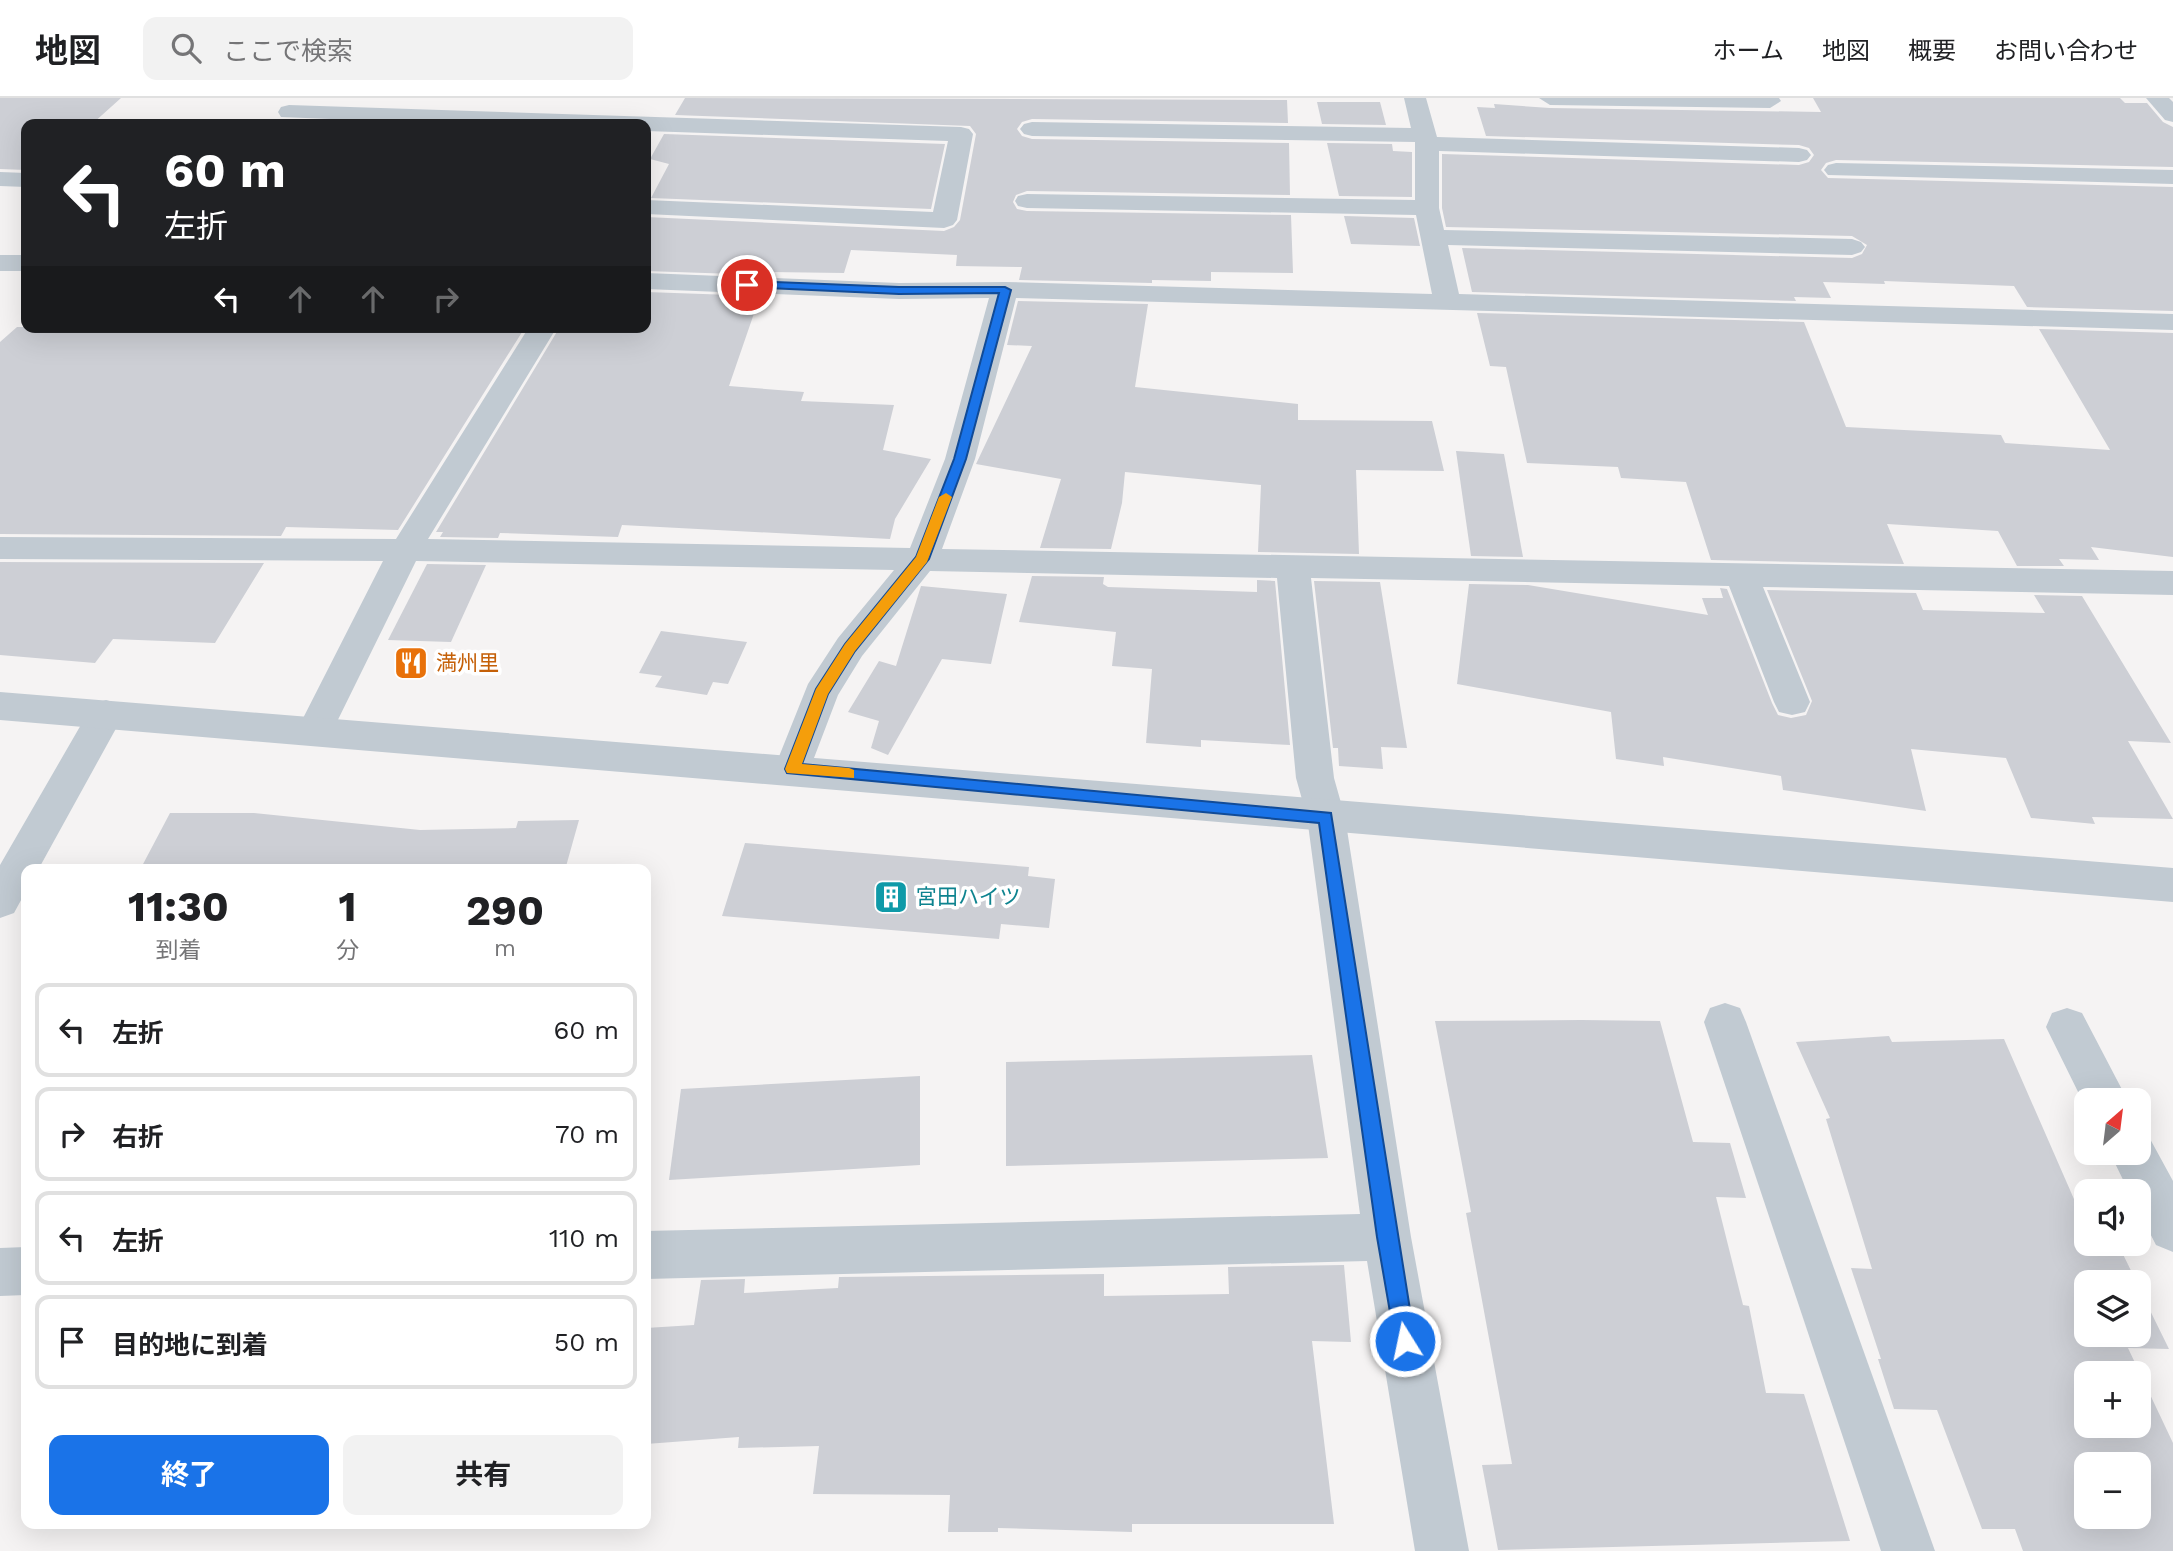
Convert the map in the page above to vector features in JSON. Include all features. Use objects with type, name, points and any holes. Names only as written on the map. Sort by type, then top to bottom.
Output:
[{"type":"street","points":[[651,125],[664,98]]},
{"type":"street","points":[[1415,98],[1425,139],[1427,208],[1447,301]]},
{"type":"street","points":[[1550,98],[1770,102]]},
{"type":"street","points":[[289,112],[437,119]]},
{"type":"street","points":[[651,129],[961,134],[944,220],[651,208]]},
{"type":"street","points":[[1032,129],[1425,139],[1799,155]]},
{"type":"street","points":[[1836,170],[2173,177]]},
{"type":"street","points":[[0,179],[21,180]]},
{"type":"street","points":[[1027,201],[1427,208]]},
{"type":"street","points":[[1433,237],[1852,247]]},
{"type":"street","points":[[0,262],[21,263]]},
{"type":"street","points":[[651,281],[899,291],[1005,290],[2173,322]]},
{"type":"street","points":[[793,769],[821,693],[850,647],[922,559],[960,459],[1005,290]]},
{"type":"street","points":[[314,732],[405,550],[540,333]]},
{"type":"street","points":[[0,548],[405,550],[2173,583]]},
{"type":"street","points":[[1293,568],[1315,778],[1326,817],[1387,1237],[1442,1551]]},
{"type":"street","points":[[1741,574],[1792,702]]},
{"type":"street","points":[[0,706],[793,769],[1326,817],[2173,885]]},
{"type":"street","points":[[0,901],[106,714]]},
{"type":"street","points":[[1725,1022],[1908,1551]]},
{"type":"street","points":[[2067,1027],[2099,1088]]},
{"type":"street","points":[[2140,1166],[2173,1228]]},
{"type":"street","points":[[651,1255],[1387,1237]]},
{"type":"street","points":[[0,1272],[21,1271]]},
{"type":"building","points":[[0,98],[121,98],[98,119],[21,119],[21,170],[0,169]]},
{"type":"building","points":[[685,98],[1287,100],[1288,123],[1032,119],[1022,122],[1017,129],[1022,136],[1032,139],[1289,143],[1290,195],[1027,191],[1016,195],[1013,202],[1017,209],[1027,211],[1291,215],[1293,273],[1211,272],[1211,281],[1152,280],[1152,283],[1019,280],[1022,267],[956,266],[957,255],[851,250],[844,273],[769,272],[767,275],[651,271],[651,217],[944,231],[954,227],[960,220],[976,134],[970,126],[675,115]]},
{"type":"building","points":[[1813,98],[2120,98],[2125,103],[2147,103],[2163,122],[2173,127],[2173,167],[1836,160],[1826,163],[1821,170],[1828,178],[2173,187],[2173,311],[2027,307],[2014,286],[1884,281],[1885,284],[1823,282],[1831,298],[1794,297],[1796,301],[1472,292],[1462,248],[1852,258],[1862,254],[1867,245],[1852,236],[1446,227],[1442,208],[1442,154],[1799,165],[1809,162],[1814,155],[1809,148],[1799,145],[1486,136],[1477,107],[1495,108],[1494,104],[1550,108],[1821,112]]},
{"type":"building","points":[[1317,102],[1380,102],[1386,125],[1322,124]]},
{"type":"building","points":[[664,134],[945,144],[931,209],[651,198],[669,164],[651,157]]},
{"type":"building","points":[[1327,143],[1392,144],[1393,151],[1412,152],[1412,197],[1339,196]]},
{"type":"building","points":[[1344,216],[1414,218],[1420,246],[1351,244]]},
{"type":"building","points":[[651,292],[760,296],[729,386],[804,392],[801,401],[894,405],[883,450],[931,459],[895,519],[890,539],[622,525],[618,537],[500,533],[498,538],[440,537],[443,532],[436,532],[556,333],[651,333]]},
{"type":"building","points":[[1018,301],[1148,304],[1135,387],[1298,404],[1298,420],[1432,421],[1444,471],[1356,470],[1359,554],[1258,552],[1261,485],[1125,472],[1122,503],[1111,549],[1040,548],[1061,479],[976,464],[1032,346],[1007,345]]},
{"type":"building","points":[[1477,313],[1804,322],[1846,427],[2001,435],[2005,443],[2110,450],[2039,329],[2173,333],[2173,557],[2091,547],[2099,560],[2059,559],[2064,566],[2017,566],[1998,531],[1887,524],[1904,564],[1711,560],[1686,482],[1621,478],[1618,467],[1527,463],[1506,367],[1490,366]]},
{"type":"building","points":[[17,327],[21,327],[21,333],[521,333],[398,530],[286,527],[281,536],[0,534],[0,342]]},
{"type":"building","points":[[1456,451],[1504,454],[1523,557],[1471,556]]},
{"type":"building","points":[[0,562],[264,563],[215,643],[113,639],[95,663],[0,655]]},
{"type":"building","points":[[427,564],[486,565],[451,642],[388,640]]},
{"type":"building","points":[[1032,576],[1104,577],[1103,584],[1108,587],[1257,592],[1257,580],[1275,581],[1290,745],[1201,740],[1201,747],[1146,743],[1152,669],[1112,666],[1116,632],[1019,622]]},
{"type":"building","points":[[1314,581],[1380,582],[1407,748],[1381,747],[1383,769],[1339,766],[1338,748],[1333,748]]},
{"type":"building","points":[[1469,584],[1528,585],[1708,615],[1702,598],[1723,598],[1720,588],[1727,589],[1772,703],[1778,715],[1791,718],[1806,715],[1812,701],[1767,590],[1916,593],[1923,610],[2045,613],[2034,595],[2082,596],[2171,743],[2128,741],[2173,819],[2092,817],[2095,824],[2031,818],[2006,758],[1911,749],[1926,811],[1783,790],[1781,776],[1663,757],[1664,766],[1616,759],[1611,712],[1457,684]]},
{"type":"building","points":[[921,586],[1007,594],[991,664],[942,659],[888,755],[871,748],[879,721],[848,712],[879,661],[896,666]]},
{"type":"building","points":[[661,631],[747,642],[728,684],[713,682],[707,695],[655,687],[662,676],[639,673]]},
{"type":"building","points":[[170,813],[254,813],[420,830],[516,828],[518,821],[579,820],[567,864],[143,864]]},
{"type":"building","name":"宮田ハイツ","points":[[745,843],[1029,867],[1028,876],[1055,879],[1049,928],[1001,924],[999,939],[722,916]]},
{"type":"building","points":[[1435,1021],[1660,1021],[1693,1142],[1730,1143],[1746,1198],[1716,1197],[1743,1305],[1749,1306],[1766,1393],[1804,1394],[1850,1541],[1498,1550],[1482,1465],[1512,1464],[1466,1213],[1471,1212]]},
{"type":"building","points":[[1889,1036],[1892,1042],[2004,1039],[2074,1199],[2074,1256],[2124,1256],[2131,1270],[2074,1270],[2074,1347],[2151,1347],[2151,1312],[2169,1349],[2128,1348],[2134,1361],[2074,1361],[2074,1438],[2151,1438],[2151,1397],[2173,1443],[2173,1551],[2023,1551],[2015,1529],[1982,1529],[1937,1410],[1894,1409],[1878,1359],[1881,1359],[1851,1268],[1872,1269],[1826,1119],[1830,1118],[1796,1042]]},
{"type":"building","points":[[1312,1055],[1328,1158],[1006,1166],[1006,1062]]},
{"type":"building","points":[[920,1076],[920,1165],[669,1180],[681,1089]]},
{"type":"building","points":[[1344,1265],[1351,1342],[1312,1341],[1334,1524],[1132,1524],[1132,1532],[998,1528],[998,1532],[948,1532],[950,1495],[813,1494],[819,1446],[738,1448],[739,1437],[651,1444],[651,1328],[694,1325],[701,1280],[745,1279],[744,1293],[838,1288],[839,1277],[1104,1274],[1104,1296],[1229,1294],[1228,1267]]},
{"type":"slow traffic","points":[[849,774],[793,769],[821,693],[850,647],[922,559],[946,497]]},
{"type":"place","name":"満州里","points":[[411,663]]},
{"type":"place","name":"宮田ハイツ","points":[[891,897]]},
{"type":"route","points":[[747,285],[899,291],[1005,290],[960,459],[922,559],[850,647],[821,693],[793,769],[1326,817],[1387,1237],[1405,1341]]}]
